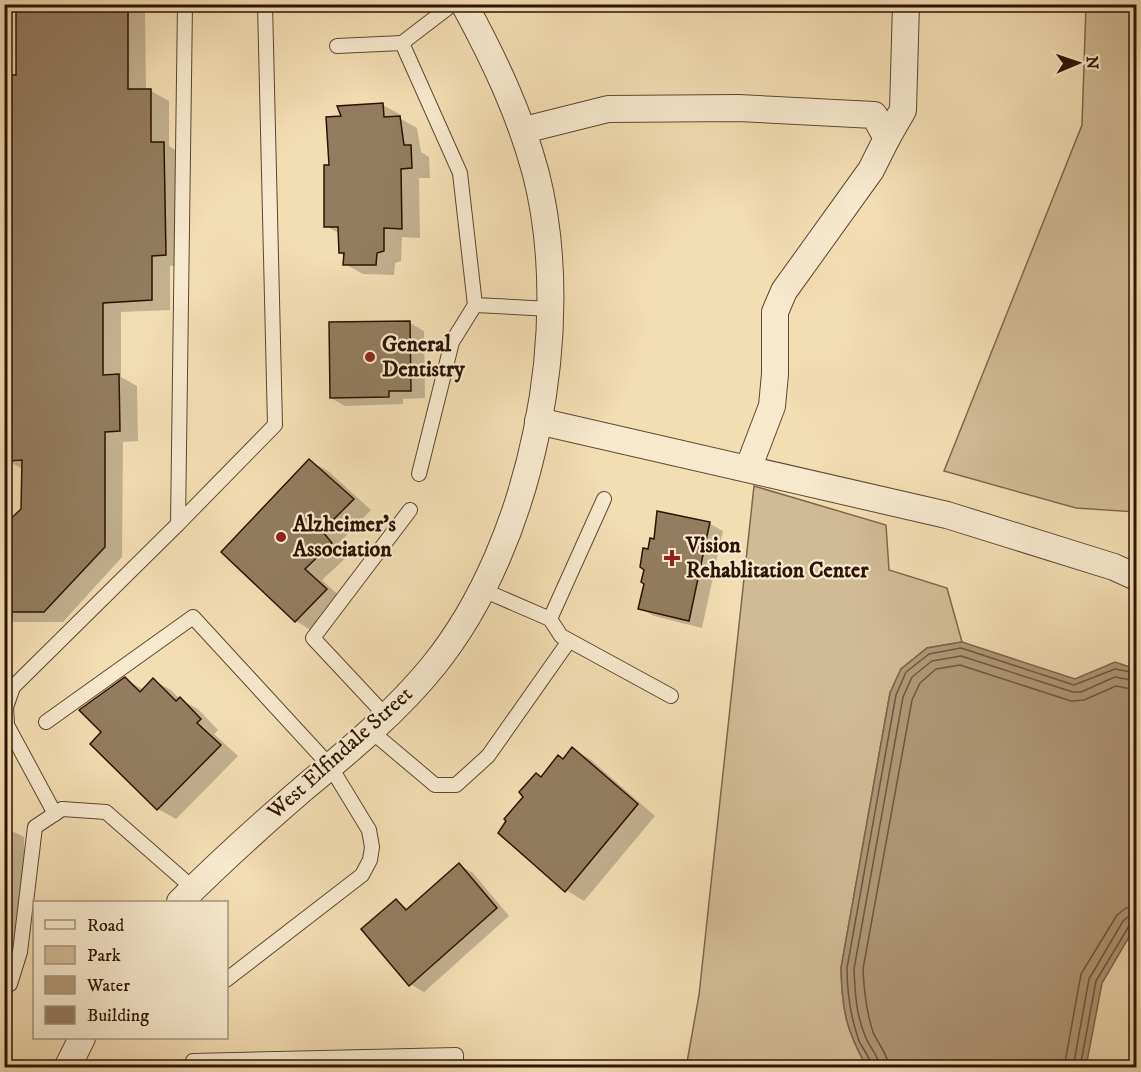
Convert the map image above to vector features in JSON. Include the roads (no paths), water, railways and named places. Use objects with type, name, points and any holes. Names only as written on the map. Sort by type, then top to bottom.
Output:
[{"type":"street","name":"West Elfindale Street","points":[[187,896],[261,825],[379,723],[434,665],[462,626],[483,590],[509,531],[526,476],[546,373],[550,309],[547,228],[537,176],[524,130],[505,84],[464,4]]},
{"type":"street","points":[[748,470],[772,406],[775,374],[775,312],[784,291],[871,170],[903,110],[906,4]]},
{"type":"street","points":[[524,130],[608,108],[738,108],[874,115],[887,138]]},
{"type":"street","points":[[538,421],[947,515],[1094,560],[1137,577]]},
{"type":"street","points":[[67,1068],[82,1039]]},
{"type":"lane","points":[[178,524],[185,4]]},
{"type":"lane","points":[[55,814],[7,725],[6,706],[13,687],[275,425],[265,4]]},
{"type":"lane","points":[[337,46],[402,43],[453,4]]},
{"type":"lane","points":[[402,43],[460,173],[475,305],[452,342],[419,474]]},
{"type":"lane","points":[[475,305],[550,309]]},
{"type":"lane","points":[[550,619],[604,499]]},
{"type":"lane","points":[[410,510],[314,638],[379,723],[435,785],[456,785],[488,756],[569,641]]},
{"type":"lane","points":[[483,590],[550,619],[561,636],[672,696]]},
{"type":"lane","points":[[46,722],[193,617],[330,766],[369,830],[372,847],[370,860],[362,875],[228,978]]},
{"type":"lane","points":[[4,986],[10,984],[20,952],[35,827],[62,809],[106,812],[187,896]]},
{"type":"lane","points":[[190,1068],[193,1061],[456,1055],[456,1068]]},
{"type":"water","points":[[962,642],[1075,679],[1115,662],[1136,669],[1136,925],[1102,983],[1086,1067],[867,1067],[854,1042],[846,1019],[841,968],[890,693],[901,669],[927,648]]},
{"type":"place","name":"General Dentistry","points":[[370,357]]},
{"type":"place","name":"Alzheimer's Association","points":[[281,537]]},
{"type":"place","name":"Vision Rehablitation Center","points":[[672,558]]}]
